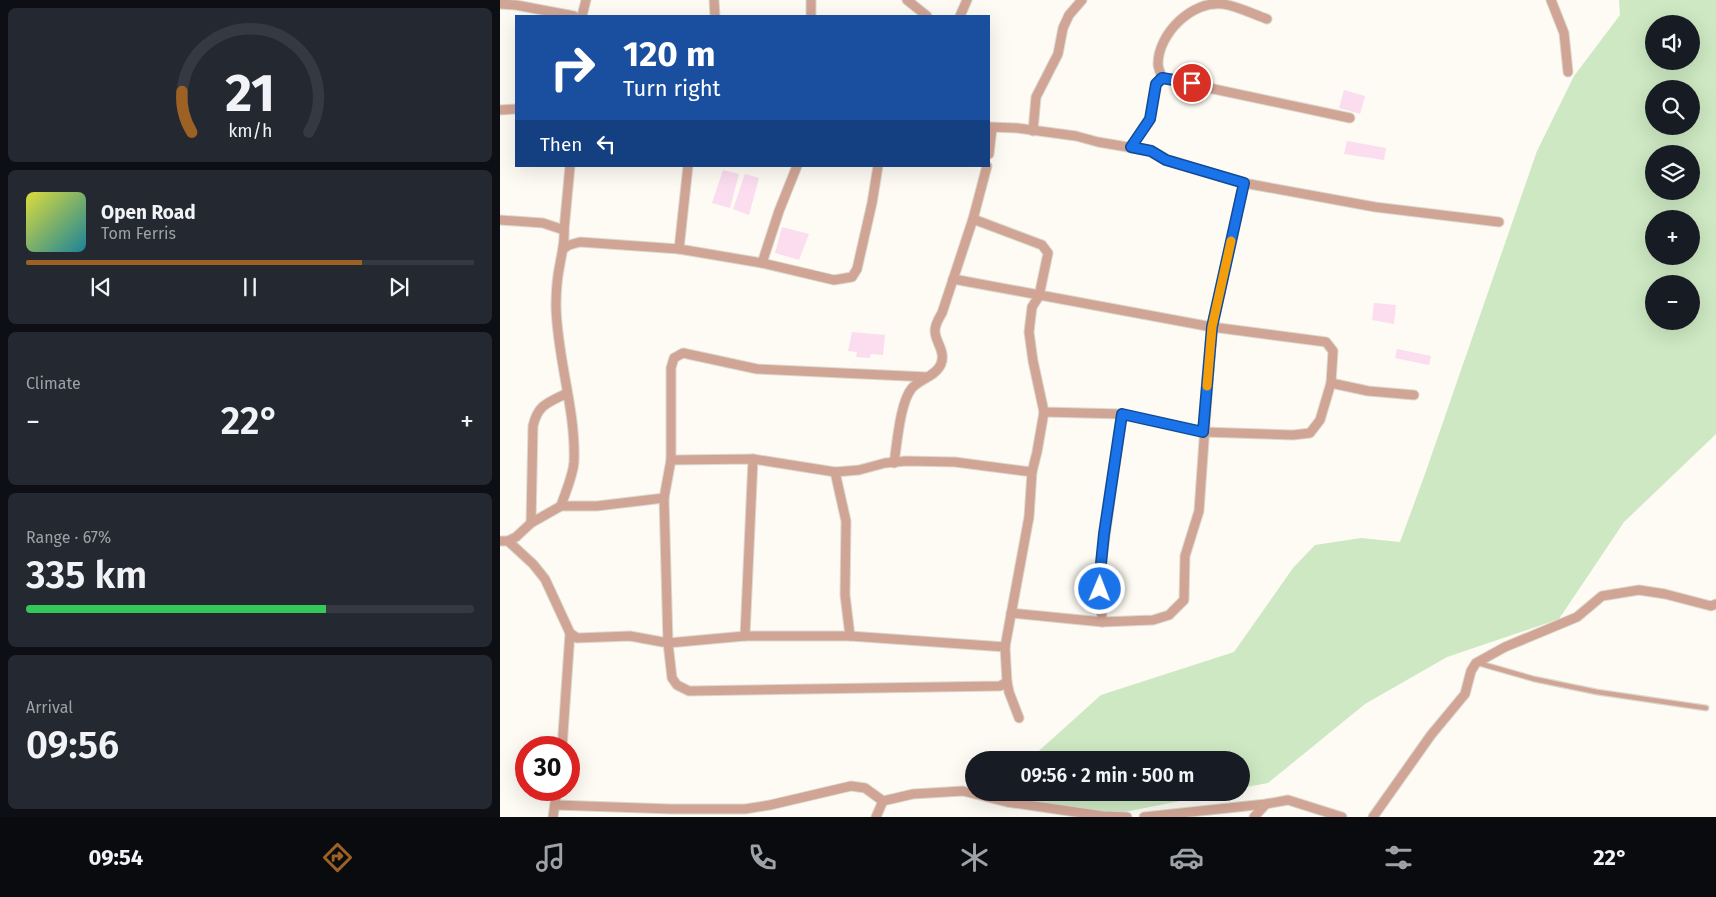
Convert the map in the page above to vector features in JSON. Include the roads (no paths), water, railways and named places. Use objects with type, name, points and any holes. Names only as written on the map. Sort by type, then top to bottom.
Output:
[{"type":"street","points":[[582,15],[586,0]]},
{"type":"street","points":[[714,0],[715,15]]},
{"type":"street","points":[[811,0],[812,15]]},
{"type":"street","points":[[907,0],[926,15]]},
{"type":"street","points":[[960,15],[967,0]]},
{"type":"street","points":[[1033,131],[1036,97],[1058,54],[1062,28],[1068,15],[1082,0]]},
{"type":"street","points":[[1551,0],[1564,33],[1568,72]]},
{"type":"street","points":[[500,4],[516,5],[569,15]]},
{"type":"street","points":[[1162,78],[1158,64],[1166,36],[1185,15],[1205,5],[1222,4],[1267,19]]},
{"type":"street","points":[[1131,147],[1150,119],[1156,84],[1162,78]]},
{"type":"street","points":[[1162,78],[1350,118]]},
{"type":"street","points":[[500,110],[515,109]]},
{"type":"street","points":[[990,128],[1017,128],[1076,136],[1098,142],[1151,151],[1166,160],[1244,183],[1375,207],[1499,222]]},
{"type":"street","points":[[562,506],[574,464],[571,408],[559,340],[556,307],[570,167]]},
{"type":"street","points":[[679,249],[688,167]]},
{"type":"street","points":[[762,263],[779,211],[797,167]]},
{"type":"street","points":[[563,249],[580,242],[679,249],[762,263],[834,280],[845,280],[852,278],[857,269],[878,167]]},
{"type":"street","points":[[894,462],[901,416],[910,391],[916,384],[937,370],[942,362],[942,353],[935,332],[936,325],[942,313],[973,219],[987,167]]},
{"type":"street","points":[[1011,612],[1102,622],[1153,620],[1169,615],[1184,600],[1185,556],[1199,510],[1203,432],[1212,327],[1244,183]]},
{"type":"street","points":[[973,219],[1042,245],[1048,253],[1039,296],[1032,307],[1029,332],[1044,412],[1032,472],[1029,517],[1004,647],[1006,682],[1019,718]]},
{"type":"street","points":[[500,220],[543,223],[564,230]]},
{"type":"street","points":[[953,279],[1212,327],[1326,342],[1333,351],[1331,383],[1320,420],[1310,432],[1293,436],[1203,432],[1122,414],[1044,412]]},
{"type":"street","points":[[927,377],[757,369],[683,353],[674,358],[671,368],[671,460],[664,498],[668,643],[672,678],[677,685],[688,691],[1000,686],[1006,682]]},
{"type":"street","points":[[1331,383],[1368,391],[1414,395]]},
{"type":"street","points":[[531,522],[533,426],[536,414],[542,406],[567,393]]},
{"type":"street","points":[[1102,622],[1100,573],[1122,414]]},
{"type":"street","points":[[671,460],[753,460],[836,472],[859,470],[894,462],[955,462],[1032,472]]},
{"type":"street","points":[[745,636],[753,460]]},
{"type":"street","points":[[836,472],[846,521],[845,595],[850,636]]},
{"type":"street","points":[[563,736],[570,633],[545,579],[533,564],[504,541],[525,530],[531,522],[562,506],[597,506],[664,498]]},
{"type":"street","points":[[1373,817],[1431,735],[1464,694],[1471,671],[1476,663],[1505,647],[1577,618],[1602,596],[1639,590],[1665,594],[1711,606],[1716,604]]},
{"type":"street","points":[[570,633],[577,638],[630,636],[668,643],[745,636],[850,636],[1004,647]]},
{"type":"street","points":[[555,805],[671,810],[745,809],[851,786],[866,788],[883,801]]},
{"type":"street","points":[[883,801],[913,794],[963,791],[1007,802],[1102,816],[1127,817]]},
{"type":"street","points":[[1144,817],[1288,800],[1342,817]]},
{"type":"street","points":[[553,817],[556,801]]},
{"type":"street","points":[[876,817],[883,801]]},
{"type":"street","points":[[1254,817],[1266,804]]},
{"type":"lane","points":[[1476,663],[1534,679],[1597,692],[1706,708]]}]
